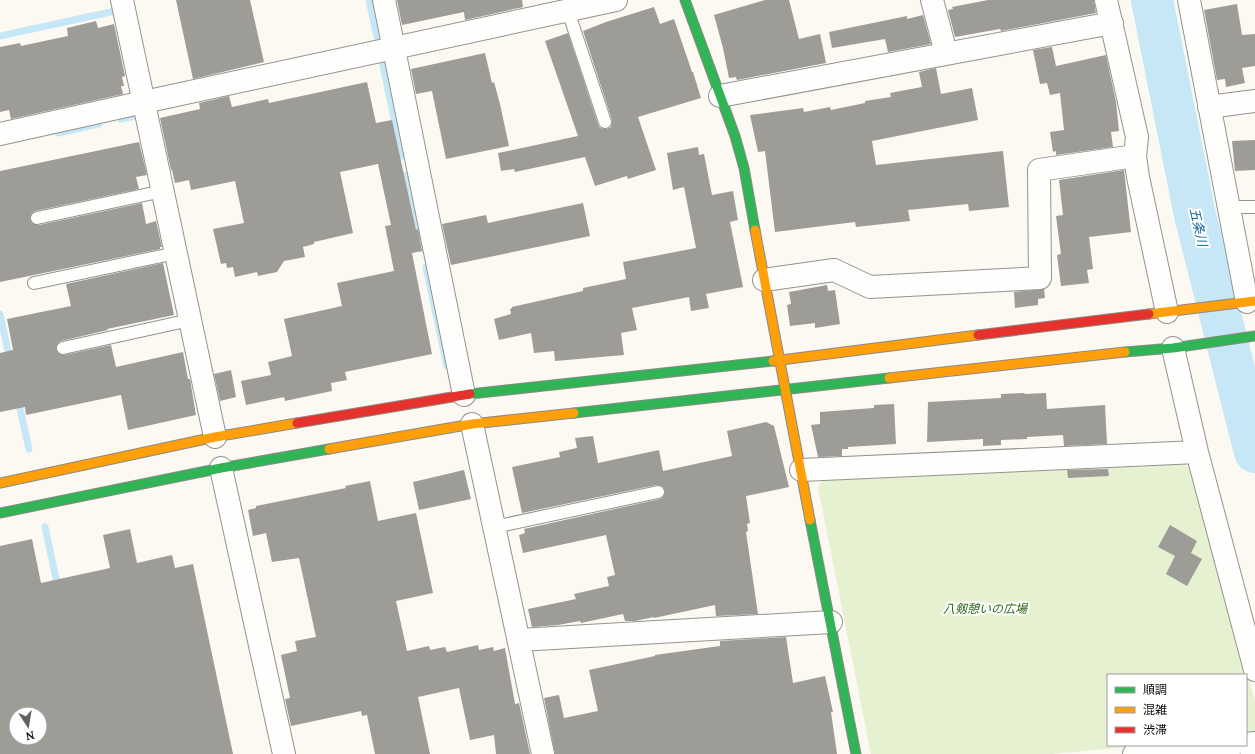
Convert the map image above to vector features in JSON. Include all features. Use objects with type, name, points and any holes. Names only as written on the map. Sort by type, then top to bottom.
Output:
[{"type":"street","points":[[122,0],[215,437]]},
{"type":"street","points":[[384,0],[464,395]]},
{"type":"street","points":[[0,134],[616,0]]},
{"type":"street","points":[[685,0],[735,136],[744,168],[779,360],[856,754]]},
{"type":"street","points":[[932,0],[946,53]]},
{"type":"street","points":[[1106,0],[1137,137],[1134,156],[1167,312]]},
{"type":"street","points":[[0,483],[215,437],[464,395],[779,360],[1251,301],[1228,207],[1188,0]]},
{"type":"street","points":[[720,96],[1112,23]]},
{"type":"street","points":[[1208,107],[1255,101]]},
{"type":"street","points":[[764,280],[834,270],[870,287],[1040,278],[1039,170],[1134,156]]},
{"type":"street","points":[[0,513],[222,468],[472,424],[1107,353],[1173,348],[1255,337]]},
{"type":"street","points":[[1173,348],[1197,452],[1255,670]]},
{"type":"street","points":[[472,424],[543,754]]},
{"type":"street","points":[[801,470],[1197,452]]},
{"type":"street","points":[[222,468],[284,754]]},
{"type":"street","points":[[518,640],[831,622]]},
{"type":"street","points":[[1134,754],[1193,751],[1226,746]]},
{"type":"lane","points":[[568,11],[605,122]]},
{"type":"lane","points":[[37,218],[163,191]]},
{"type":"lane","points":[[1228,207],[1255,207]]},
{"type":"lane","points":[[34,283],[176,253]]},
{"type":"lane","points":[[62,348],[190,320]]},
{"type":"lane","points":[[494,527],[658,492]]},
{"type":"green space","name":"八剱憩いの広場","points":[[1175,459],[1191,469],[1255,701],[1255,736],[1247,736],[1247,674],[1107,674],[1107,746],[1140,746],[1052,754],[871,754],[818,487],[824,478]]},
{"type":"building","points":[[176,0],[250,0],[264,62],[193,79]]},
{"type":"building","points":[[397,0],[522,0],[523,7],[465,20],[464,12],[402,25]]},
{"type":"building","points":[[765,0],[789,0],[799,39],[820,34],[826,63],[737,80],[736,77],[729,78],[714,15]]},
{"type":"building","points":[[988,0],[1094,0],[1096,13],[1001,31],[1000,29],[955,37],[948,10],[953,9],[952,7]]},
{"type":"building","points":[[1237,4],[1242,35],[1255,34],[1255,66],[1242,68],[1245,83],[1226,87],[1225,79],[1217,80],[1204,10]]},
{"type":"building","points":[[654,7],[660,24],[674,19],[701,98],[638,117],[656,170],[628,179],[627,176],[595,186],[585,157],[515,172],[514,169],[501,171],[498,153],[578,136],[545,41],[568,33],[598,124],[600,128],[607,129],[611,127],[612,120],[583,31]]},
{"type":"building","points":[[923,15],[931,44],[888,52],[885,39],[832,48],[829,32],[907,16],[907,19]]},
{"type":"building","points":[[96,21],[98,28],[114,24],[125,76],[122,77],[124,86],[121,86],[123,94],[11,119],[9,110],[0,112],[0,47],[20,43],[21,46],[68,36],[67,28]]},
{"type":"building","points":[[1052,47],[1056,66],[1106,55],[1116,102],[1119,131],[1111,132],[1113,147],[1056,155],[1056,151],[1053,152],[1050,132],[1064,130],[1060,93],[1050,95],[1047,83],[1040,84],[1033,50]]},
{"type":"building","points":[[485,53],[492,83],[494,82],[500,104],[509,146],[446,159],[432,91],[416,94],[411,69]]},
{"type":"building","points":[[936,68],[941,94],[972,88],[978,120],[872,141],[876,165],[1003,151],[1009,207],[969,211],[968,204],[908,210],[910,221],[856,227],[855,222],[775,232],[765,151],[758,152],[750,115],[803,108],[804,112],[830,107],[831,110],[865,103],[865,101],[891,97],[890,93],[922,87],[919,72]]},
{"type":"building","points":[[367,82],[376,123],[392,120],[422,251],[412,253],[432,354],[345,372],[347,380],[331,383],[332,391],[285,401],[284,397],[246,405],[241,381],[271,375],[268,362],[292,356],[284,319],[342,306],[337,283],[394,271],[385,226],[391,225],[378,164],[340,172],[353,233],[314,242],[314,244],[303,247],[305,257],[284,261],[277,272],[258,276],[257,272],[235,277],[233,267],[227,268],[226,263],[221,264],[213,229],[244,223],[235,181],[191,190],[189,180],[175,183],[160,118],[200,109],[199,103],[229,96],[232,107],[268,99],[269,103]]},
{"type":"building","points":[[1255,140],[1255,170],[1235,171],[1232,141]]},
{"type":"building","points":[[139,142],[147,175],[136,177],[139,189],[35,211],[32,213],[30,219],[32,223],[39,225],[142,203],[146,224],[156,221],[162,247],[160,247],[160,249],[0,282],[0,171]]},
{"type":"building","points":[[698,147],[699,155],[704,154],[712,195],[733,191],[738,220],[730,222],[743,287],[706,294],[709,308],[691,311],[689,297],[632,308],[637,330],[621,333],[624,355],[555,361],[554,351],[534,353],[531,333],[499,340],[494,319],[511,314],[510,309],[512,307],[583,291],[583,288],[626,279],[623,262],[696,248],[684,187],[673,190],[667,153]]},
{"type":"building","points":[[1124,170],[1131,232],[1089,237],[1093,269],[1087,270],[1089,283],[1061,286],[1057,255],[1061,254],[1056,216],[1063,215],[1059,180]]},
{"type":"building","points":[[583,203],[590,236],[451,265],[442,224],[486,215],[488,223]]},
{"type":"building","points":[[163,263],[174,315],[107,329],[108,330],[61,341],[58,343],[56,349],[58,353],[64,355],[111,345],[116,367],[183,352],[188,379],[190,379],[196,415],[128,430],[121,395],[26,415],[25,407],[0,412],[0,353],[13,350],[7,319],[71,306],[66,284]]},
{"type":"building","points":[[827,285],[828,291],[835,290],[840,324],[815,328],[815,323],[790,326],[787,305],[791,304],[789,292]]},
{"type":"building","points":[[1044,289],[1045,298],[1038,299],[1038,305],[1015,308],[1014,292]]},
{"type":"building","points":[[231,370],[236,397],[220,401],[214,374]]},
{"type":"building","points":[[1046,393],[1047,409],[1105,405],[1107,444],[1064,446],[1063,435],[1001,440],[1001,445],[983,446],[983,439],[927,442],[928,402],[1001,398],[1001,394]]},
{"type":"building","points":[[894,404],[896,444],[848,447],[848,449],[842,449],[842,456],[818,457],[811,425],[820,424],[820,412],[874,408],[874,405]]},
{"type":"building","points":[[766,422],[774,426],[789,487],[746,496],[750,523],[747,524],[748,531],[746,532],[758,614],[716,616],[715,605],[635,621],[625,621],[623,614],[581,623],[580,621],[558,625],[532,627],[528,609],[576,599],[574,594],[609,586],[607,577],[615,575],[606,535],[523,553],[519,535],[525,533],[524,529],[660,499],[663,497],[665,491],[663,487],[656,485],[522,513],[512,467],[560,457],[559,452],[577,448],[575,438],[593,436],[598,463],[659,450],[663,471],[732,456],[727,431]]},
{"type":"building","points":[[1108,469],[1109,476],[1068,478],[1067,470]]},
{"type":"building","points":[[464,470],[471,499],[419,510],[413,482]]},
{"type":"building","points":[[370,481],[378,521],[416,513],[433,593],[396,601],[407,651],[429,646],[430,650],[445,647],[447,652],[478,645],[479,650],[493,647],[494,651],[505,648],[515,704],[519,703],[530,754],[496,754],[494,735],[470,740],[459,688],[418,697],[430,754],[375,754],[367,715],[362,716],[361,711],[291,726],[285,699],[290,698],[281,655],[297,651],[295,641],[316,637],[299,558],[272,562],[266,533],[253,536],[248,510],[256,508],[256,506],[346,488],[345,486]]},
{"type":"building","points":[[1170,525],[1197,541],[1191,553],[1202,559],[1187,586],[1166,574],[1175,556],[1158,547]]},
{"type":"building","points":[[130,529],[137,563],[172,555],[175,568],[193,564],[233,754],[0,754],[0,546],[32,539],[41,583],[110,568],[103,535]]},
{"type":"building","points":[[786,637],[793,683],[825,676],[833,712],[831,712],[837,754],[555,754],[544,698],[559,695],[564,718],[598,711],[589,670],[655,655],[720,646],[720,641]]},
{"type":"waterway","points":[[369,0],[377,37]]},
{"type":"waterway","name":"五条川","points":[[1152,0],[1195,215],[1255,452]]},
{"type":"waterway","points":[[0,36],[115,11]]},
{"type":"waterway","points":[[382,61],[402,156]]},
{"type":"waterway","points":[[121,119],[135,116]]},
{"type":"waterway","points":[[58,133],[99,124]]},
{"type":"waterway","points":[[406,175],[422,249]]},
{"type":"waterway","points":[[426,267],[447,366]]},
{"type":"waterway","points":[[0,314],[10,361]]},
{"type":"waterway","points":[[18,400],[29,449]]},
{"type":"waterway","points":[[45,527],[58,588]]},
{"type":"traffic: fast","points":[[685,0],[735,136],[744,168],[755,230]]},
{"type":"traffic: fast","points":[[1125,352],[1173,348],[1255,336]]},
{"type":"traffic: fast","points":[[470,394],[773,361]]},
{"type":"traffic: fast","points":[[574,413],[889,378]]},
{"type":"traffic: fast","points":[[0,513],[221,468],[329,449]]},
{"type":"traffic: fast","points":[[810,520],[856,754]]},
{"type":"traffic: slow","points":[[755,230],[810,520]]},
{"type":"traffic: slow","points":[[1149,314],[1255,301]]},
{"type":"traffic: slow","points":[[773,361],[978,335]]},
{"type":"traffic: slow","points":[[889,378],[1125,352]]},
{"type":"traffic: slow","points":[[329,449],[472,424],[574,413]]},
{"type":"traffic: slow","points":[[0,483],[215,437],[297,423]]},
{"type":"traffic: jam","points":[[978,335],[1149,314]]},
{"type":"traffic: jam","points":[[297,423],[470,394]]}]
